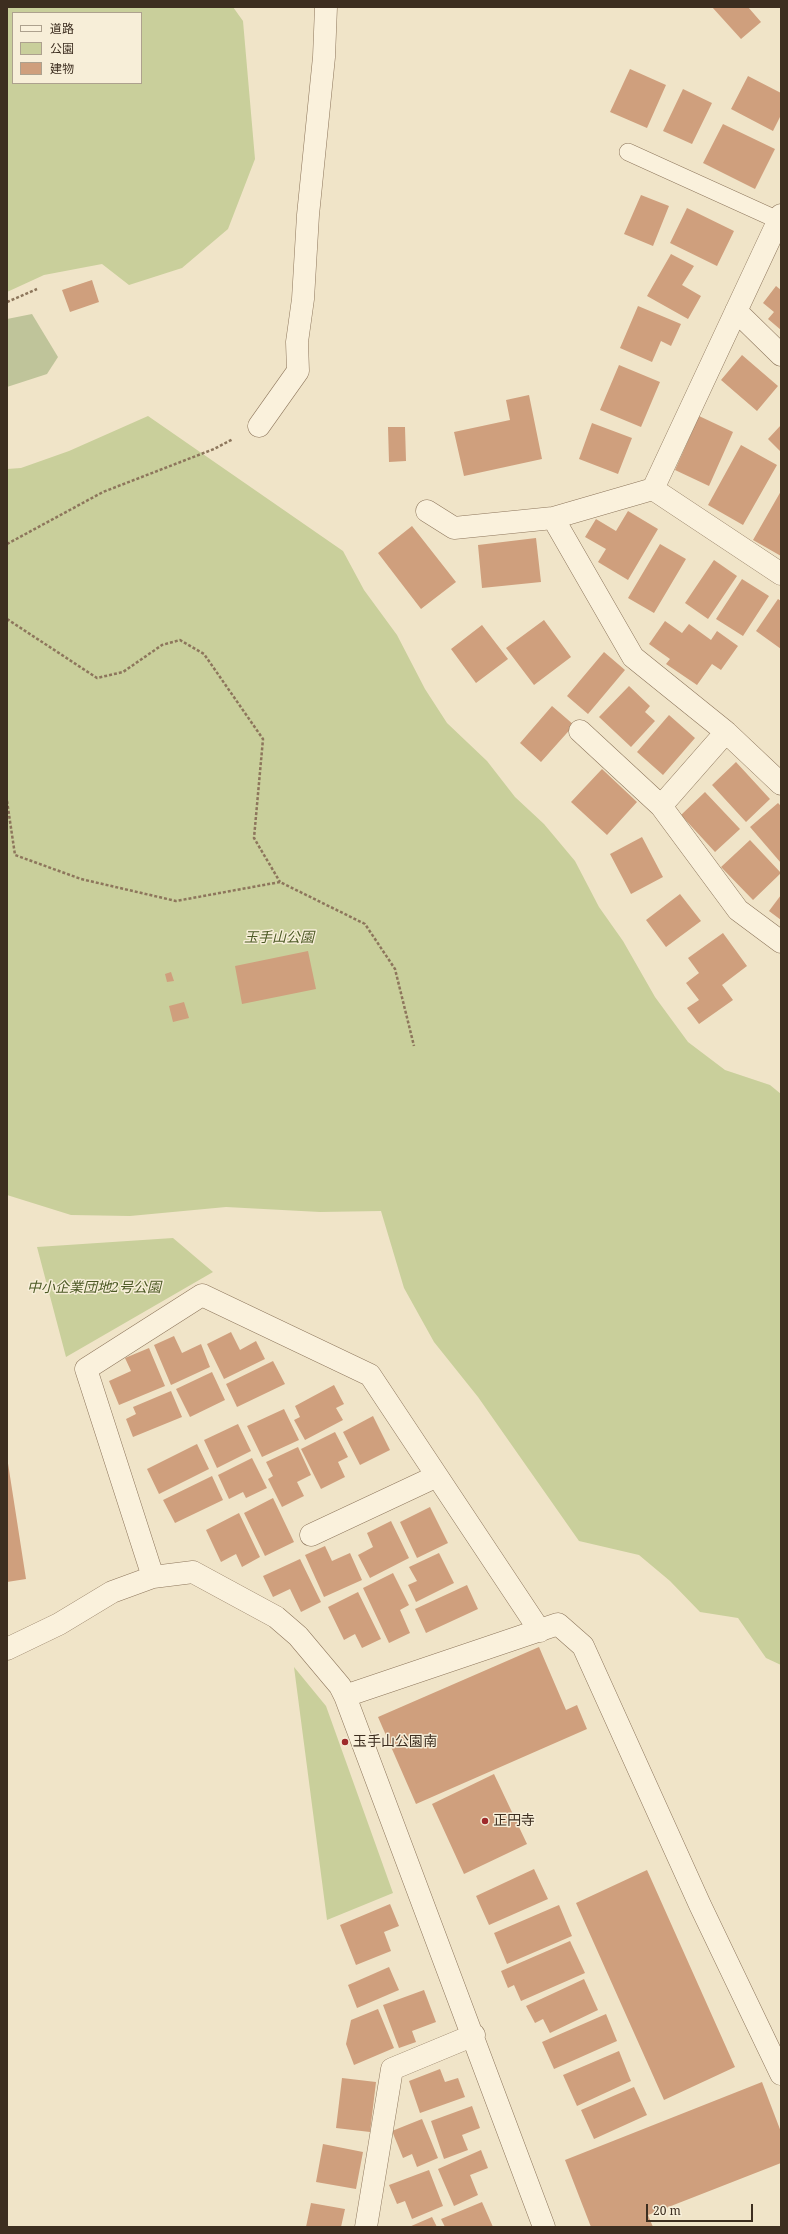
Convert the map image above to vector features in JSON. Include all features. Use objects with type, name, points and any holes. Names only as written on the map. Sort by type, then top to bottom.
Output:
[{"type":"street","points":[[260,426],[298,371],[297,342],[303,299],[308,215],[324,57],[326,7]]},
{"type":"street","points":[[427,511],[454,528],[553,518],[653,489],[780,217]]},
{"type":"street","points":[[736,311],[781,355]]},
{"type":"street","points":[[653,489],[781,574]]},
{"type":"street","points":[[553,518],[633,657],[726,732],[781,784]]},
{"type":"street","points":[[580,731],[661,806],[738,910],[781,942]]},
{"type":"street","points":[[661,806],[726,732]]},
{"type":"street","points":[[153,1577],[86,1369],[202,1295],[370,1375],[540,1631]]},
{"type":"street","points":[[311,1534],[437,1476]]},
{"type":"street","points":[[7,1649],[59,1624],[112,1592],[153,1577],[194,1572],[276,1617],[298,1636],[340,1686],[346,1696],[474,2035],[544,2227]]},
{"type":"street","points":[[346,1696],[558,1624],[583,1646],[700,1905],[781,2074]]},
{"type":"street","points":[[366,2227],[392,2069],[474,2035]]},
{"type":"lane","points":[[628,152],[780,217]]},
{"type":"path","points":[[7,302],[37,289]]},
{"type":"path","points":[[7,544],[104,492],[214,449],[260,426]]},
{"type":"path","points":[[7,619],[97,678],[123,672],[162,644],[180,640],[204,654],[263,739],[254,838],[280,882],[365,924],[395,969],[414,1046]]},
{"type":"path","points":[[7,801],[15,855],[81,878],[176,901],[280,882]]},
{"type":"green space","points":[[7,7],[233,7],[243,21],[255,159],[228,229],[182,268],[129,285],[102,264],[44,275],[7,292]]},
{"type":"green space","points":[[32,314],[58,357],[47,374],[7,387],[7,319]]},
{"type":"green space","name":"玉手山公園","points":[[148,416],[343,551],[364,590],[397,635],[425,689],[447,723],[487,761],[515,797],[544,824],[575,861],[599,907],[623,941],[655,997],[688,1042],[725,1070],[770,1085],[781,1094],[781,1665],[766,1658],[738,1618],[700,1612],[670,1581],[639,1555],[579,1541],[478,1397],[434,1342],[404,1288],[381,1211],[320,1212],[226,1207],[130,1216],[71,1215],[7,1195],[7,469],[21,468],[69,451]]},
{"type":"green space","name":"中小企業団地2号公園","points":[[173,1238],[213,1272],[66,1357],[37,1247]]},
{"type":"green space","points":[[294,1667],[326,1706],[393,1893],[327,1920]]},
{"type":"building","points":[[712,7],[748,7],[761,22],[741,39]]},
{"type":"building","points":[[630,69],[666,85],[647,128],[610,112]]},
{"type":"building","points":[[748,76],[781,93],[781,115],[773,131],[731,109]]},
{"type":"building","points":[[683,89],[712,103],[692,144],[663,131]]},
{"type":"building","points":[[723,124],[775,149],[755,189],[703,163]]},
{"type":"building","points":[[641,195],[669,206],[653,246],[624,234]]},
{"type":"building","points":[[687,208],[734,231],[717,266],[670,243]]},
{"type":"building","points":[[671,254],[694,266],[682,285],[701,296],[688,319],[647,296]]},
{"type":"building","points":[[92,280],[99,302],[70,312],[62,290]]},
{"type":"building","points":[[776,286],[781,290],[781,330],[768,319],[774,312],[763,303]]},
{"type":"building","points":[[638,306],[681,324],[671,346],[661,341],[652,362],[620,348]]},
{"type":"building","points":[[742,355],[778,386],[757,411],[721,380]]},
{"type":"building","points":[[619,365],[660,382],[641,427],[600,410]]},
{"type":"building","points":[[529,395],[542,459],[464,476],[454,432],[510,420],[506,400]]},
{"type":"building","points":[[699,416],[733,432],[709,486],[675,470]]},
{"type":"building","points":[[592,423],[632,438],[618,474],[579,459]]},
{"type":"building","points":[[781,425],[781,452],[768,439]]},
{"type":"building","points":[[388,427],[405,427],[406,461],[389,462]]},
{"type":"building","points":[[741,445],[777,465],[743,525],[708,505]]},
{"type":"building","points":[[781,491],[781,556],[753,540]]},
{"type":"building","points":[[628,511],[658,529],[628,580],[598,562],[606,549],[585,537],[596,519],[616,531]]},
{"type":"building","points":[[412,526],[456,582],[421,609],[378,553]]},
{"type":"building","points":[[536,538],[541,582],[482,588],[478,545]]},
{"type":"building","points":[[660,544],[686,559],[654,613],[628,598]]},
{"type":"building","points":[[714,560],[737,576],[708,619],[685,603]]},
{"type":"building","points":[[742,579],[769,596],[743,636],[716,619]]},
{"type":"building","points":[[778,599],[781,601],[781,649],[756,631]]},
{"type":"building","points":[[544,620],[571,657],[534,685],[506,648]]},
{"type":"building","points":[[665,621],[682,633],[689,624],[711,640],[717,631],[738,646],[721,670],[712,664],[697,685],[666,664],[670,659],[649,644]]},
{"type":"building","points":[[482,625],[508,659],[476,683],[451,649]]},
{"type":"building","points":[[604,652],[625,670],[588,714],[567,696]]},
{"type":"building","points":[[629,686],[650,706],[645,712],[655,721],[631,747],[599,717]]},
{"type":"building","points":[[552,706],[574,725],[541,762],[520,743]]},
{"type":"building","points":[[669,715],[695,738],[663,775],[637,752]]},
{"type":"building","points":[[736,762],[770,799],[746,822],[712,785]]},
{"type":"building","points":[[602,769],[637,802],[607,835],[571,802]]},
{"type":"building","points":[[705,792],[740,829],[715,852],[681,815]]},
{"type":"building","points":[[778,803],[781,806],[781,863],[750,827]]},
{"type":"building","points":[[642,837],[663,877],[631,894],[610,854]]},
{"type":"building","points":[[750,840],[781,873],[753,900],[721,867]]},
{"type":"building","points":[[680,894],[701,921],[666,947],[646,920]]},
{"type":"building","points":[[781,895],[781,920],[769,911]]},
{"type":"building","points":[[723,933],[747,966],[722,985],[733,1000],[699,1024],[687,1008],[699,1000],[686,983],[699,973],[688,958]]},
{"type":"building","points":[[308,951],[316,989],[242,1004],[235,966]]},
{"type":"building","points":[[171,972],[174,981],[167,982],[165,974]]},
{"type":"building","points":[[184,1002],[189,1018],[173,1022],[169,1006]]},
{"type":"building","points":[[231,1332],[240,1350],[256,1341],[265,1359],[224,1379],[207,1344]]},
{"type":"building","points":[[174,1336],[182,1353],[201,1344],[210,1367],[171,1385],[154,1345]]},
{"type":"building","points":[[149,1348],[165,1386],[119,1405],[109,1381],[131,1371],[125,1358]]},
{"type":"building","points":[[273,1361],[285,1384],[237,1407],[226,1384]]},
{"type":"building","points":[[212,1372],[225,1400],[190,1417],[176,1389]]},
{"type":"building","points":[[334,1385],[344,1404],[336,1408],[343,1420],[305,1440],[294,1420],[300,1417],[295,1406]]},
{"type":"building","points":[[171,1391],[182,1417],[133,1437],[126,1419],[136,1414],[133,1407]]},
{"type":"building","points":[[284,1409],[299,1440],[262,1457],[247,1426]]},
{"type":"building","points":[[373,1416],[390,1450],[360,1465],[343,1432]]},
{"type":"building","points":[[238,1424],[251,1451],[217,1468],[204,1440]]},
{"type":"building","points":[[335,1432],[348,1457],[338,1462],[345,1477],[321,1489],[301,1449]]},
{"type":"building","points":[[197,1444],[209,1469],[159,1494],[147,1469]]},
{"type":"building","points":[[298,1447],[311,1475],[297,1482],[304,1496],[282,1507],[268,1479],[273,1476],[266,1462]]},
{"type":"building","points":[[7,1457],[26,1579],[7,1582]]},
{"type":"building","points":[[252,1458],[267,1488],[246,1498],[243,1492],[229,1499],[218,1475]]},
{"type":"building","points":[[212,1476],[223,1500],[175,1523],[163,1500]]},
{"type":"building","points":[[273,1498],[294,1542],[265,1556],[244,1513]]},
{"type":"building","points":[[430,1507],[448,1543],[417,1558],[400,1522]]},
{"type":"building","points":[[239,1513],[260,1557],[242,1567],[236,1554],[221,1562],[206,1530]]},
{"type":"building","points":[[391,1521],[409,1558],[370,1578],[358,1555],[373,1547],[367,1533]]},
{"type":"building","points":[[325,1546],[332,1561],[350,1553],[362,1580],[324,1597],[305,1555]]},
{"type":"building","points":[[439,1553],[454,1583],[416,1602],[408,1585],[417,1581],[409,1567]]},
{"type":"building","points":[[300,1559],[321,1602],[301,1612],[290,1589],[273,1597],[263,1576]]},
{"type":"building","points":[[393,1573],[409,1605],[400,1610],[410,1633],[389,1643],[363,1588]]},
{"type":"building","points":[[467,1585],[478,1609],[426,1633],[415,1609]]},
{"type":"building","points":[[358,1592],[381,1639],[362,1648],[355,1634],[344,1640],[328,1607]]},
{"type":"building","points":[[539,1647],[566,1710],[577,1705],[587,1729],[416,1804],[378,1717]]},
{"type":"building","points":[[494,1774],[527,1844],[464,1874],[432,1804]]},
{"type":"building","points":[[534,1869],[548,1899],[489,1925],[476,1896]]},
{"type":"building","points":[[647,1870],[735,2067],[664,2100],[576,1903]]},
{"type":"building","points":[[390,1904],[399,1926],[384,1932],[391,1951],[356,1965],[340,1925]]},
{"type":"building","points":[[559,1905],[572,1936],[507,1964],[494,1933]]},
{"type":"building","points":[[570,1941],[585,1973],[521,2001],[514,1985],[508,1988],[501,1971]]},
{"type":"building","points":[[389,1967],[399,1990],[357,2008],[348,1985]]},
{"type":"building","points":[[584,1979],[598,2010],[550,2033],[543,2019],[535,2023],[526,2006]]},
{"type":"building","points":[[424,1990],[436,2022],[412,2031],[416,2042],[399,2048],[383,2005]]},
{"type":"building","points":[[378,2009],[394,2048],[354,2065],[346,2044],[351,2020]]},
{"type":"building","points":[[606,2014],[617,2041],[554,2069],[542,2042]]},
{"type":"building","points":[[619,2051],[631,2081],[577,2106],[563,2075]]},
{"type":"building","points":[[440,2069],[445,2082],[458,2078],[465,2097],[420,2113],[409,2081]]},
{"type":"building","points":[[342,2078],[376,2082],[370,2132],[336,2128]]},
{"type":"building","points":[[762,2082],[781,2132],[781,2163],[648,2215],[653,2227],[591,2227],[565,2160]]},
{"type":"building","points":[[634,2087],[647,2115],[594,2139],[581,2110]]},
{"type":"building","points":[[472,2106],[480,2128],[462,2135],[468,2150],[444,2159],[431,2121]]},
{"type":"building","points":[[422,2119],[438,2158],[417,2167],[412,2154],[403,2158],[392,2131]]},
{"type":"building","points":[[323,2144],[363,2152],[356,2189],[316,2182]]},
{"type":"building","points":[[481,2150],[488,2168],[470,2175],[478,2195],[454,2206],[438,2169]]},
{"type":"building","points":[[429,2170],[443,2206],[412,2219],[405,2201],[397,2204],[389,2185]]},
{"type":"building","points":[[482,2202],[493,2227],[445,2227],[441,2219]]},
{"type":"building","points":[[311,2203],[345,2209],[341,2227],[306,2227]]},
{"type":"building","points":[[432,2217],[437,2227],[409,2227]]},
{"type":"place","name":"玉手山公園南","points":[[345,1742]]},
{"type":"place","name":"正円寺","points":[[485,1821]]}]
